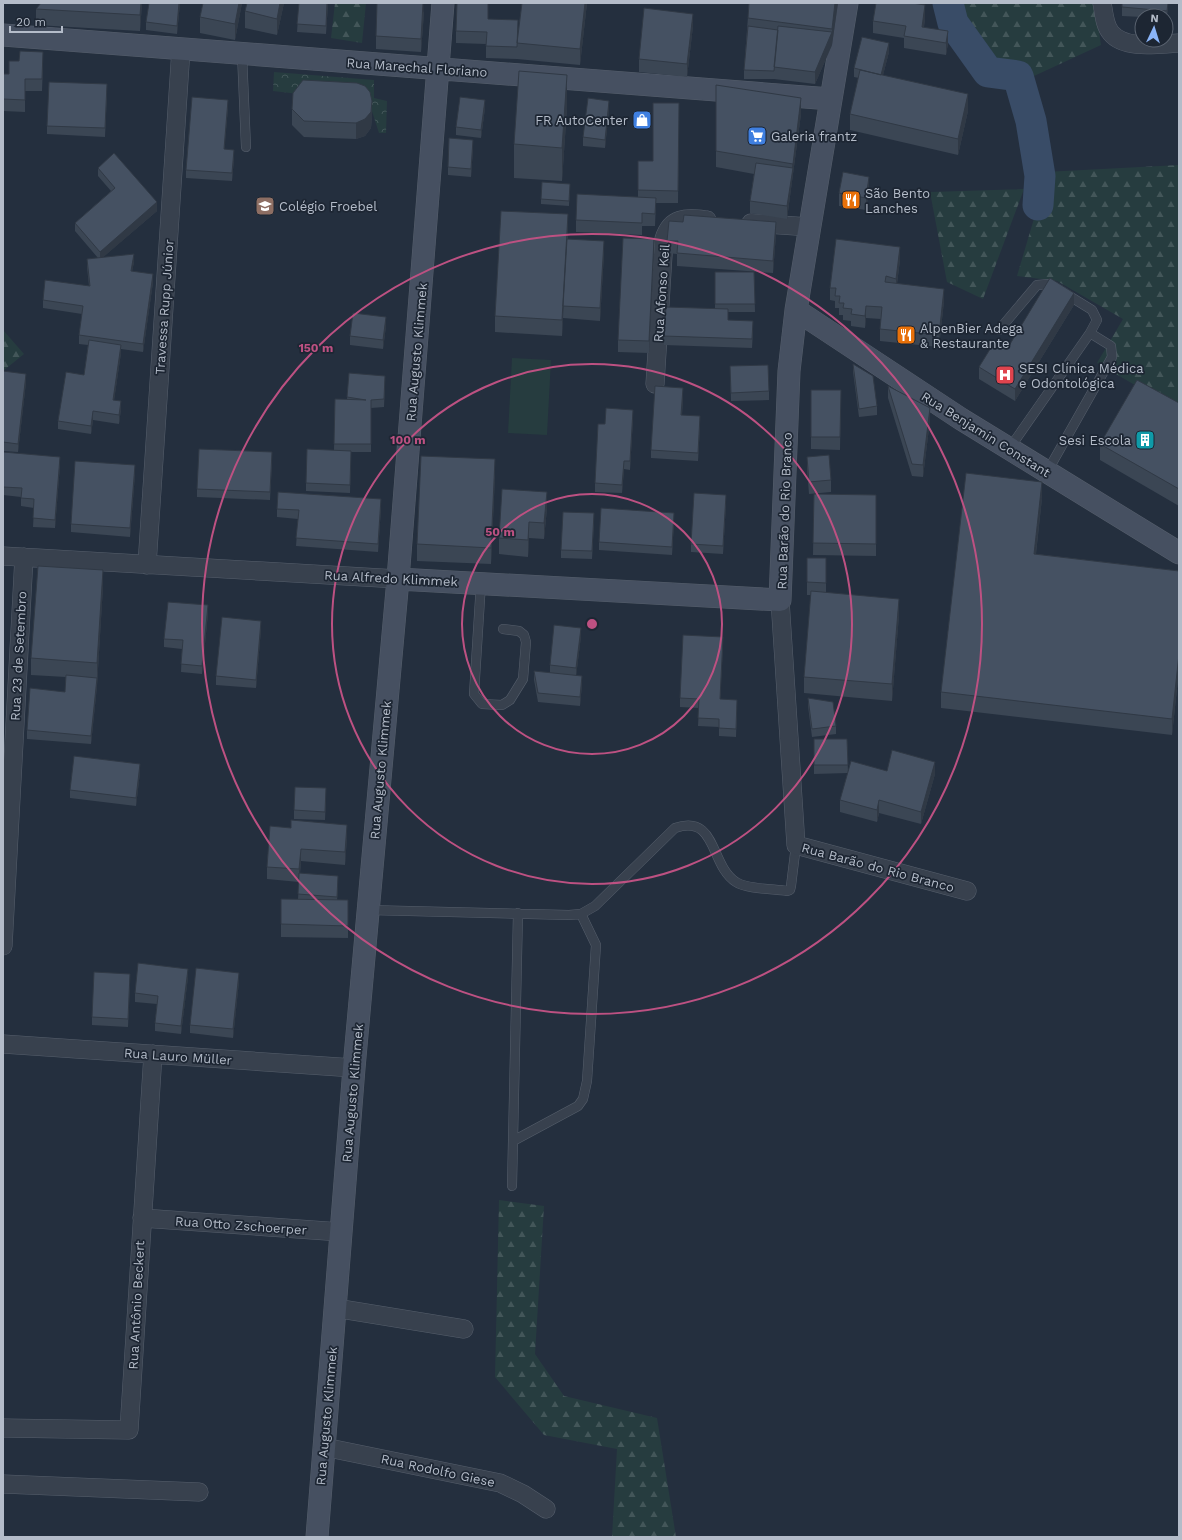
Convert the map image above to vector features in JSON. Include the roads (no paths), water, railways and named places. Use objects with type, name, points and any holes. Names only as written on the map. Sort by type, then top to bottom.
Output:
[{"type":"street","name":"Rua Augusto Klimmek","points":[[317,1537],[354,1068],[398,579],[443,3]]},
{"type":"street","name":"Rua Barão do Rio Branco","points":[[847,3],[796,310],[789,370],[780,600],[796,845],[967,892]]},
{"type":"street","points":[[1102,3],[1106,24],[1110,32],[1117,38],[1134,44],[1179,43]]},
{"type":"street","name":"Rua Marechal Floriano","points":[[3,35],[831,99]]},
{"type":"street","name":"Travessa Rupp Júnior","points":[[147,565],[181,49]]},
{"type":"street","name":"Rua Afonso Keil","points":[[655,384],[664,239],[666,231],[672,224],[687,218],[810,227]]},
{"type":"street","name":"Rua Benjamin Constant","points":[[796,310],[961,420],[1179,553]]},
{"type":"street","name":"Rua Alfredo Klimmek","points":[[3,556],[780,600]]},
{"type":"street","name":"Rua 23 de Setembro","points":[[3,946],[24,557]]},
{"type":"street","name":"Rua Lauro Müller","points":[[3,1044],[354,1068]]},
{"type":"street","name":"Rua Antônio Beckert","points":[[3,1428],[129,1430],[153,1054]]},
{"type":"street","name":"Rua Otto Zschoerper","points":[[142,1218],[341,1232]]},
{"type":"street","points":[[335,1308],[464,1329]]},
{"type":"street","name":"Rua Rodolfo Giese","points":[[324,1447],[500,1483],[523,1494],[546,1508]]},
{"type":"street","points":[[3,1484],[199,1492]]},
{"type":"lane","points":[[242,54],[246,147]]},
{"type":"lane","points":[[999,330],[1037,285],[1044,283],[1050,284],[1092,310],[1097,320],[1090,333],[1009,449]]},
{"type":"lane","points":[[1047,472],[1112,357],[1112,346],[1090,333]]},
{"type":"lane","points":[[481,583],[474,694],[482,704],[502,705],[510,700],[523,679],[526,642],[524,635],[519,631],[503,629]]},
{"type":"lane","points":[[368,910],[581,914],[595,906],[675,828],[686,824],[696,826],[707,833],[726,874],[736,883],[746,886],[787,891],[790,890],[796,845]]},
{"type":"lane","points":[[512,1186],[518,913]]},
{"type":"lane","points":[[513,1141],[578,1106],[583,1099],[587,1081],[596,945],[581,914]]},
{"type":"waterway","points":[[948,3],[953,23],[988,72],[1018,76],[1031,121],[1040,176],[1038,205]]},
{"type":"place","name":"FR AutoCenter","points":[[642,120]]},
{"type":"place","name":"Galeria frantz","points":[[757,136]]},
{"type":"place","name":"São Bento Lanches","points":[[851,200]]},
{"type":"place","name":"Colégio Froebel","points":[[265,206]]},
{"type":"place","name":"AlpenBier Adega & Restaurante","points":[[906,335]]},
{"type":"place","name":"SESI Clínica Médica e Odontológica","points":[[1005,375]]},
{"type":"place","name":"Sesi Escola","points":[[1145,440]]}]
